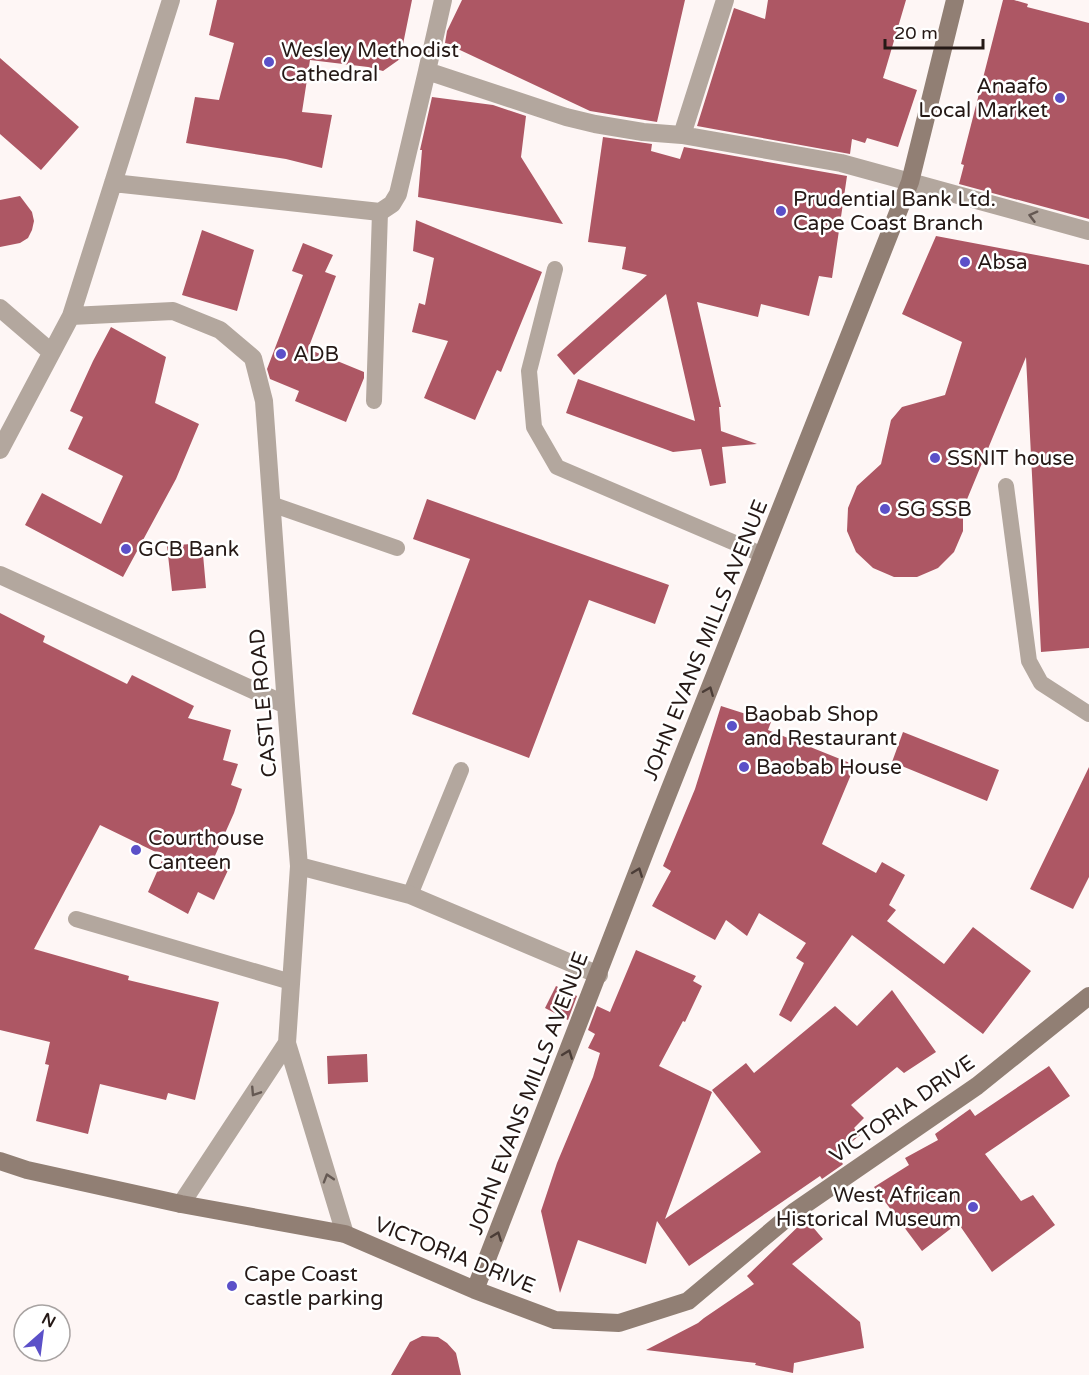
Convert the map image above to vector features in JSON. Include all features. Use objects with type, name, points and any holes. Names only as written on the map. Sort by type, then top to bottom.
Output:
[{"type":"street","points":[[0,450],[71,316],[171,0]]},
{"type":"street","points":[[113,183],[380,212],[392,204],[398,194],[443,0]]},
{"type":"street","points":[[682,135],[725,0]]},
{"type":"street","name":"JOHN EVANS MILLS AVENUE","points":[[475,1290],[910,182],[955,0]]},
{"type":"street","points":[[427,70],[566,117],[595,124],[643,132],[682,135],[841,163],[1089,231]]},
{"type":"street","points":[[0,308],[51,352]]},
{"type":"street","name":"CASTLE ROAD","points":[[71,316],[172,311],[220,330],[253,358],[264,401],[299,866],[287,1043],[345,1234]]},
{"type":"street","points":[[0,575],[286,705]]},
{"type":"street","points":[[299,866],[410,895],[598,975]]},
{"type":"street","name":"VICTORIA DRIVE","points":[[0,1161],[27,1170],[181,1204],[345,1234],[475,1290],[555,1320],[619,1323],[688,1301],[794,1212],[977,1086],[1089,996]]},
{"type":"street","points":[[181,1204],[287,1043]]},
{"type":"lane","points":[[374,401],[380,212]]},
{"type":"lane","points":[[555,269],[530,371],[534,427],[556,467],[763,555]]},
{"type":"lane","points":[[1006,486],[1029,661],[1041,683],[1089,714]]},
{"type":"lane","points":[[271,504],[397,548]]},
{"type":"lane","points":[[410,895],[461,770]]},
{"type":"lane","points":[[76,919],[291,982]]},
{"type":"building","points":[[217,0],[412,0],[400,59],[383,71],[310,60],[302,112],[332,115],[322,168],[286,159],[186,143],[195,97],[219,100],[234,43],[209,35]]},
{"type":"building","points":[[462,0],[685,0],[657,122],[590,111],[445,43],[447,31]]},
{"type":"building","points":[[768,0],[906,0],[883,78],[917,90],[898,147],[867,138],[865,143],[852,139],[850,154],[697,126],[734,8],[765,19]]},
{"type":"building","points":[[1003,0],[1014,0],[1028,4],[1027,7],[1089,23],[1089,219],[959,184],[964,165],[961,164]]},
{"type":"building","points":[[0,58],[79,127],[41,170],[0,134]]},
{"type":"building","points":[[432,97],[493,105],[526,116],[521,157],[563,224],[418,197],[422,150],[420,150]]},
{"type":"building","points":[[603,137],[652,144],[651,151],[680,159],[684,147],[847,176],[832,278],[819,276],[809,316],[761,304],[758,317],[697,302],[721,407],[719,407],[721,431],[757,444],[722,447],[726,483],[710,486],[701,449],[673,452],[566,413],[578,379],[695,421],[666,294],[574,375],[557,355],[647,275],[622,269],[626,247],[588,242]]},
{"type":"building","points":[[20,196],[32,212],[34,221],[32,230],[28,238],[20,243],[0,247],[0,200]]},
{"type":"building","points":[[416,220],[542,272],[501,372],[497,370],[475,420],[424,398],[448,341],[412,332],[419,303],[425,305],[434,258],[413,251]]},
{"type":"building","points":[[202,230],[254,250],[237,311],[182,295]]},
{"type":"building","points":[[936,236],[1089,265],[1089,648],[1041,652],[1026,357],[963,509],[963,531],[954,552],[938,568],[917,577],[894,577],[873,568],[856,552],[847,531],[848,508],[857,486],[881,464],[891,420],[902,407],[945,395],[962,342],[902,314]]},
{"type":"building","points":[[303,243],[333,255],[325,272],[336,276],[308,349],[364,372],[364,378],[346,422],[295,401],[299,391],[270,379],[267,369],[303,275],[292,271]]},
{"type":"building","points":[[111,327],[166,357],[155,403],[199,424],[176,479],[123,577],[25,525],[42,493],[101,524],[123,476],[68,449],[83,417],[70,411]]},
{"type":"building","points":[[427,499],[669,585],[655,624],[589,600],[529,758],[412,714],[470,559],[413,539]]},
{"type":"building","points":[[202,543],[206,588],[172,591],[167,546]]},
{"type":"building","points":[[0,613],[45,636],[43,642],[127,684],[132,675],[194,706],[188,718],[231,730],[223,760],[238,764],[231,785],[242,789],[214,858],[230,866],[214,900],[198,892],[188,914],[148,892],[164,856],[100,825],[34,949],[129,976],[128,980],[219,1002],[195,1100],[168,1093],[166,1100],[100,1084],[88,1134],[36,1121],[49,1065],[45,1064],[50,1042],[0,1030]]},
{"type":"building","points":[[721,706],[771,722],[768,730],[855,765],[822,844],[876,873],[882,862],[905,875],[889,905],[896,910],[887,921],[944,964],[973,927],[1031,971],[983,1034],[852,935],[791,1022],[779,1015],[804,963],[796,958],[806,943],[759,913],[747,936],[726,920],[715,940],[652,906],[671,871],[663,866],[695,789]]},
{"type":"building","points":[[903,732],[999,770],[987,801],[892,762]]},
{"type":"building","points":[[1089,767],[1089,877],[1073,909],[1030,889]]},
{"type":"building","points":[[636,950],[696,976],[693,981],[702,986],[685,1022],[683,1021],[659,1066],[712,1092],[665,1219],[761,1152],[712,1090],[746,1063],[754,1073],[835,1006],[857,1026],[892,990],[936,1052],[904,1073],[897,1067],[851,1105],[864,1118],[854,1128],[860,1135],[836,1155],[842,1165],[822,1179],[820,1176],[689,1266],[657,1221],[646,1264],[578,1240],[560,1293],[541,1211],[557,1163],[593,1077],[600,1053],[588,1048],[595,1034],[588,1030],[597,1006],[610,1012]]},
{"type":"building","points":[[556,986],[577,996],[568,1020],[545,1008]]},
{"type":"building","points":[[367,1054],[368,1082],[328,1084],[327,1056]]},
{"type":"building","points":[[1049,1066],[1070,1096],[985,1154],[1021,1201],[1033,1195],[1055,1225],[992,1272],[958,1223],[922,1251],[874,1187],[909,1165],[905,1158],[938,1140],[935,1134],[970,1109],[975,1116]]},
{"type":"building","points":[[806,1219],[823,1239],[792,1264],[860,1322],[864,1348],[794,1363],[793,1373],[755,1365],[756,1363],[646,1350],[698,1323],[754,1284],[747,1276]]},
{"type":"building","points":[[422,1336],[438,1337],[447,1343],[456,1353],[461,1375],[391,1375],[410,1342]]},
{"type":"place","name":"Wesley Methodist Cathedral","points":[[269,62]]},
{"type":"place","name":"Anaafo Local Market","points":[[1060,98]]},
{"type":"place","name":"Prudential Bank Ltd. Cape Coast Branch","points":[[781,211]]},
{"type":"place","name":"Absa","points":[[965,262]]},
{"type":"place","name":"ADB","points":[[281,354]]},
{"type":"place","name":"SSNIT house","points":[[935,458]]},
{"type":"place","name":"SG SSB","points":[[885,509]]},
{"type":"place","name":"GCB Bank","points":[[126,549]]},
{"type":"place","name":"Baobab Shop and Restaurant","points":[[732,726]]},
{"type":"place","name":"Baobab House","points":[[744,767]]},
{"type":"place","name":"Courthouse Canteen","points":[[136,850]]},
{"type":"place","name":"West African Historical Museum","points":[[973,1207]]},
{"type":"place","name":"Cape Coast castle parking","points":[[232,1286]]}]
